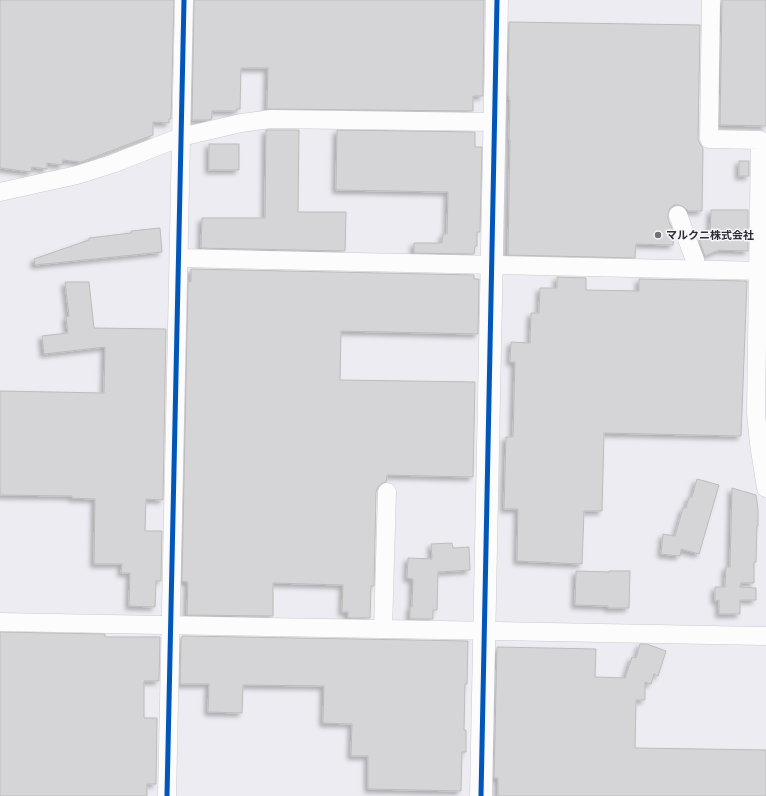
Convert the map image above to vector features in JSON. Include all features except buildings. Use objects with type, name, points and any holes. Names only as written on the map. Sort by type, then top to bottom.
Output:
[{"type":"street","points":[[167,796],[184,0]]},
{"type":"street","points":[[481,796],[497,0]]},
{"type":"street","points":[[711,0],[709,139],[760,140],[762,271],[756,412],[759,444],[766,488]]},
{"type":"street","points":[[0,192],[77,175],[112,164],[181,137],[241,123],[271,119],[494,122]]},
{"type":"street","points":[[678,215],[695,260],[695,269]]},
{"type":"street","points":[[179,258],[762,271]]},
{"type":"street","points":[[383,629],[386,492]]},
{"type":"street","points":[[0,622],[766,636]]},
{"type":"cycle path","points":[[167,796],[184,0]]},
{"type":"cycle path","points":[[481,796],[497,0]]},
{"type":"place","name":"マルクニ株式会社","points":[[658,235]]}]
